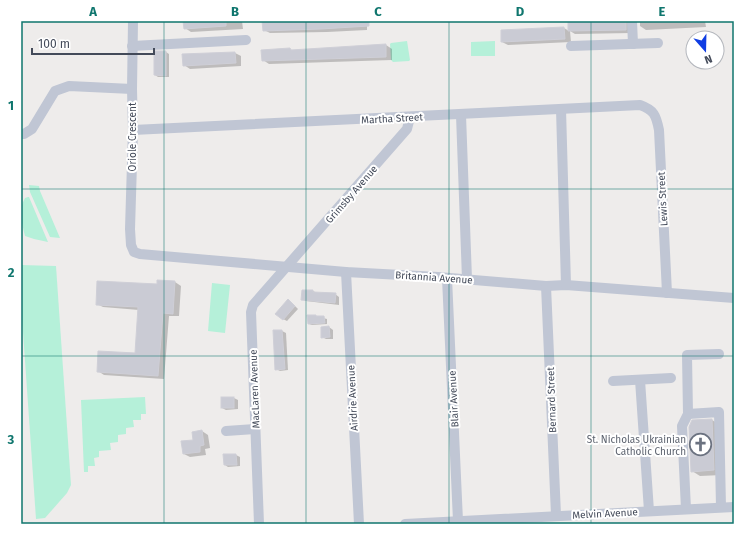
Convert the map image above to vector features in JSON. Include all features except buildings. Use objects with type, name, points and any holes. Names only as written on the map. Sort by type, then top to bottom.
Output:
[{"type":"street","name":"Oriole Crescent","points":[[133,21],[133,130],[130,229],[131,245],[134,252]]},
{"type":"street","points":[[632,21],[632,44]]},
{"type":"street","points":[[132,46],[246,40]]},
{"type":"street","points":[[571,46],[658,43]]},
{"type":"street","points":[[21,134],[24,134],[32,129],[55,91],[62,88],[69,86],[132,89]]},
{"type":"street","name":"Martha Street","points":[[133,130],[640,105],[649,109]]},
{"type":"street","points":[[561,109],[566,285]]},
{"type":"street","name":"Lewis Street","points":[[649,109],[657,118],[659,130],[667,293]]},
{"type":"street","points":[[460,115],[466,279]]},
{"type":"street","name":"Grimsby Avenue","points":[[287,267],[407,128],[410,117]]},
{"type":"street","name":"Britannia Avenue","points":[[134,252],[140,254],[346,272],[466,279],[546,286],[566,285],[734,298]]},
{"type":"street","name":"MacLaren Avenue","points":[[259,524],[251,312],[253,305],[287,267]]},
{"type":"street","name":"Airdrie Avenue","points":[[346,272],[359,524]]},
{"type":"street","name":"Blair Avenue","points":[[447,278],[458,521]]},
{"type":"street","name":"Bernard Street","points":[[546,286],[556,515]]},
{"type":"street","points":[[686,509],[682,426],[688,414],[687,355],[719,354]]},
{"type":"street","points":[[613,381],[671,378]]},
{"type":"street","points":[[640,380],[648,511]]},
{"type":"street","points":[[688,414],[719,412],[721,507]]},
{"type":"street","points":[[226,431],[255,429]]},
{"type":"street","name":"Melvin Avenue","points":[[405,524],[734,507]]},
{"type":"green space","points":[[407,41],[410,60],[393,62],[391,60],[390,44]]},
{"type":"green space","points":[[495,41],[495,56],[471,56],[471,42]]},
{"type":"green space","points":[[29,185],[39,186],[60,238],[50,237],[30,192]]},
{"type":"green space","points":[[29,197],[48,242],[25,236],[21,212],[25,198]]},
{"type":"green space","points":[[21,265],[56,266],[71,485],[67,493],[45,518],[36,519],[21,303]]},
{"type":"green space","points":[[212,283],[230,285],[225,333],[208,331]]},
{"type":"green space","points":[[145,397],[146,414],[141,414],[141,420],[133,420],[134,427],[126,428],[126,434],[118,435],[118,442],[110,443],[111,450],[99,451],[99,457],[94,458],[95,466],[88,466],[88,472],[84,472],[81,400]]},
{"type":"place","name":"St. Nicholas Ukrainian Catholic Church","points":[[701,445]]}]
